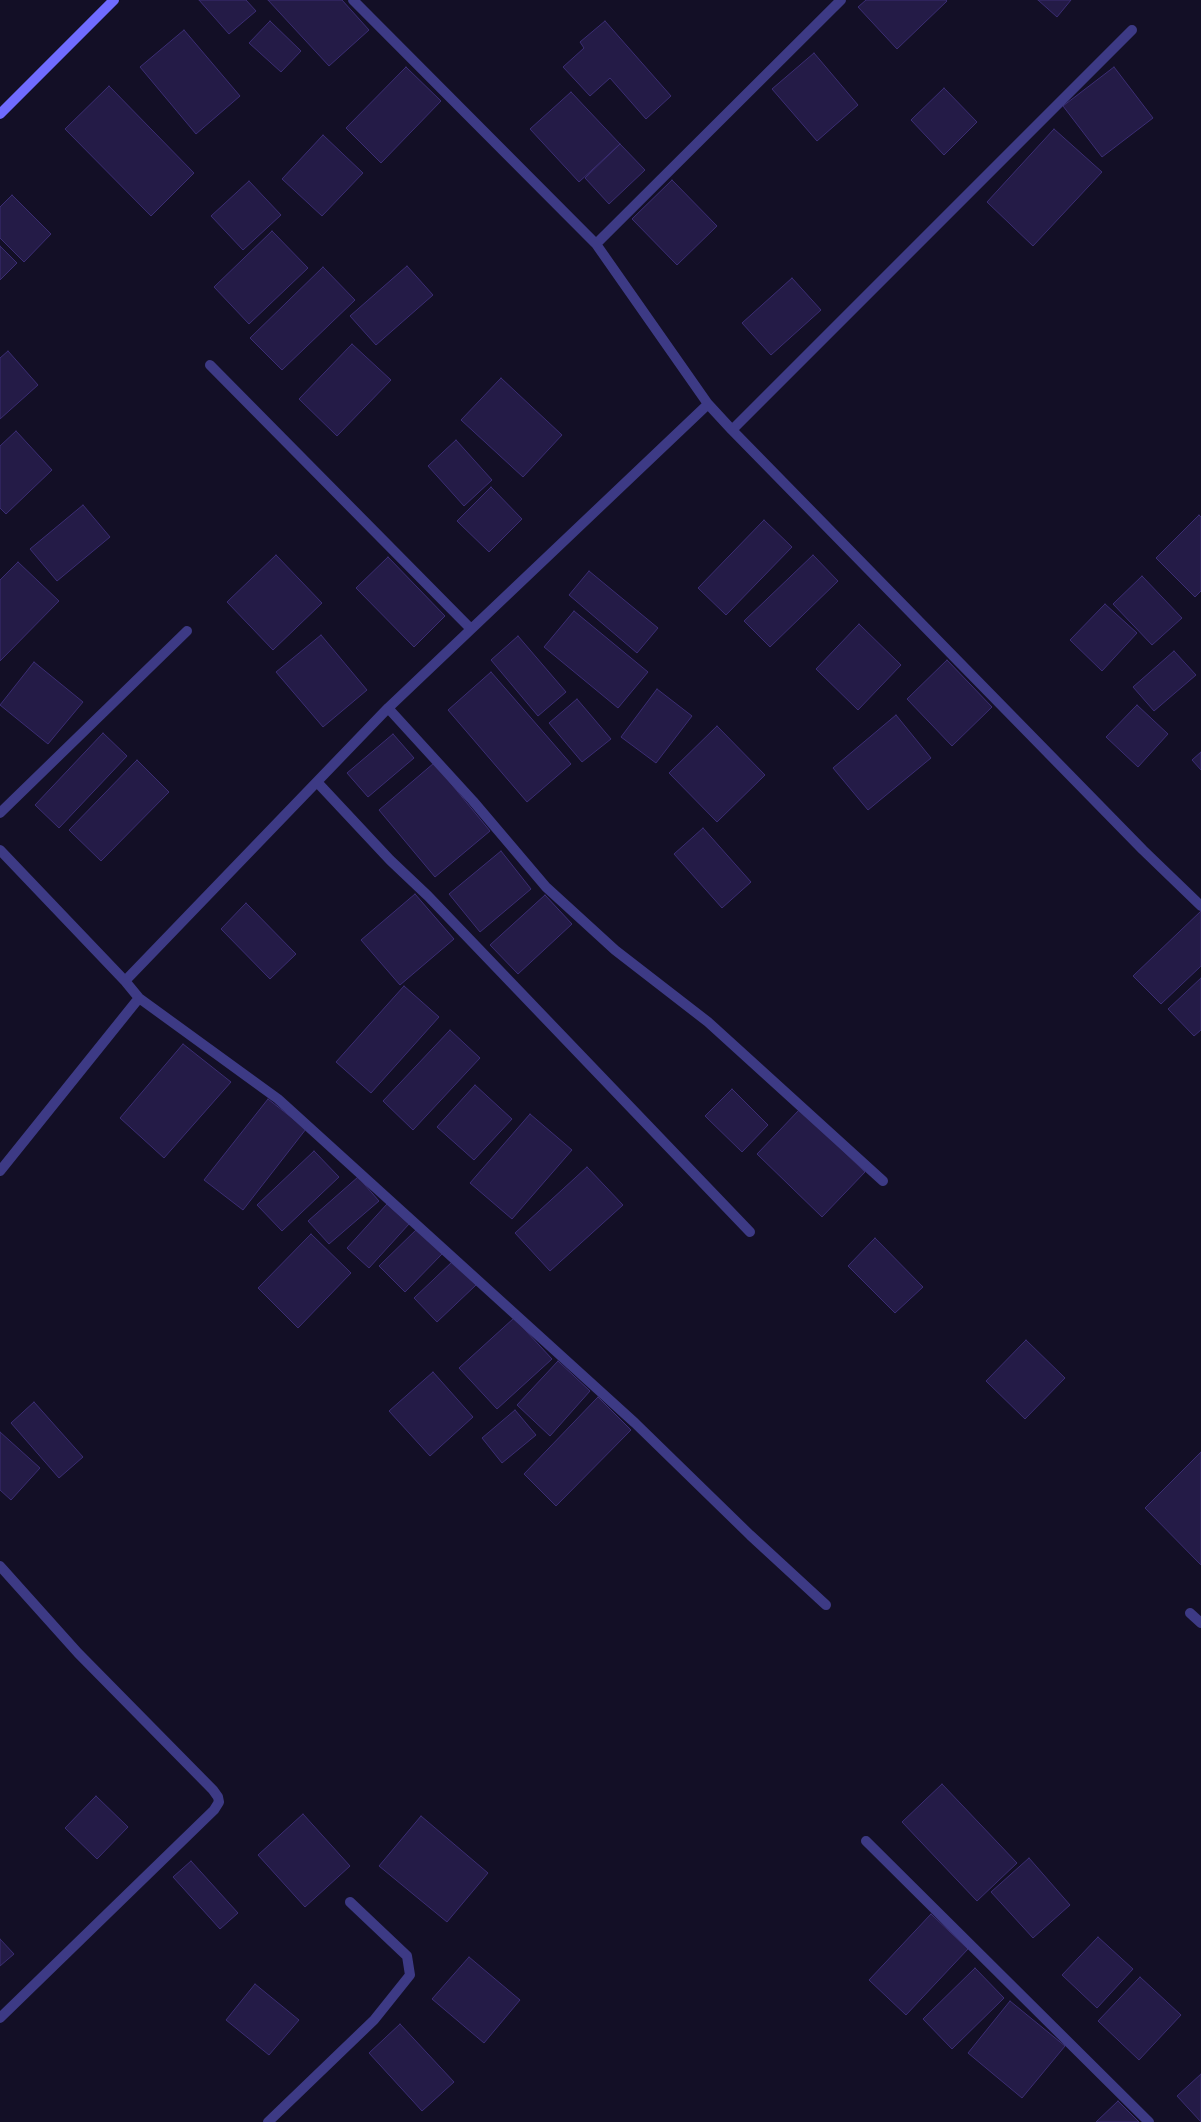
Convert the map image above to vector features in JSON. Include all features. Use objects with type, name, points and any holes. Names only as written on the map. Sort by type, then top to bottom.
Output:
[{"type":"main road","points":[[0,114],[114,0]]},
{"type":"street","points":[[353,0],[596,244],[708,404],[732,430],[1143,850],[1201,906]]},
{"type":"street","points":[[596,244],[841,0]]},
{"type":"street","points":[[732,430],[1132,30]]},
{"type":"street","points":[[210,365],[471,629]]},
{"type":"street","points":[[125,981],[388,708],[708,404]]},
{"type":"street","points":[[0,813],[187,631]]},
{"type":"street","points":[[388,708],[473,801],[546,887],[615,950],[708,1022],[883,1181]]},
{"type":"street","points":[[317,782],[390,860],[428,896],[750,1232]]},
{"type":"street","points":[[0,850],[125,981],[138,998],[278,1099],[635,1423],[750,1535],[826,1605]]},
{"type":"street","points":[[0,1171],[138,998]]},
{"type":"street","points":[[0,1566],[78,1653],[213,1790],[218,1797],[219,1802],[214,1810],[0,2018]]},
{"type":"street","points":[[1190,1613],[1201,1623]]},
{"type":"street","points":[[866,1841],[1149,2122]]},
{"type":"street","points":[[268,2122],[374,2020],[410,1975],[407,1956],[350,1902]]},
{"type":"building","points":[[199,0],[246,0],[256,11],[229,34]]},
{"type":"building","points":[[268,0],[342,0],[369,30],[329,66]]},
{"type":"building","points":[[866,0],[947,1],[897,49],[858,7]]},
{"type":"building","points":[[1038,0],[1071,0],[1057,17]]},
{"type":"building","points":[[270,21],[301,51],[281,72],[249,43]]},
{"type":"building","points":[[605,21],[671,96],[646,119],[610,78],[590,96],[563,67],[584,48],[580,42]]},
{"type":"building","points":[[184,30],[240,96],[196,134],[140,67]]},
{"type":"building","points":[[814,53],[858,105],[817,141],[772,89]]},
{"type":"building","points":[[406,67],[441,101],[381,163],[346,128]]},
{"type":"building","points":[[1114,67],[1153,118],[1102,157],[1063,106]]},
{"type":"building","points":[[109,86],[194,173],[151,216],[65,129]]},
{"type":"building","points":[[944,88],[977,122],[944,155],[911,120]]},
{"type":"building","points":[[571,92],[620,144],[579,182],[530,129]]},
{"type":"building","points":[[1054,129],[1102,172],[1033,246],[987,202]]},
{"type":"building","points":[[323,135],[363,173],[322,216],[282,179]]},
{"type":"building","points":[[620,144],[645,170],[609,204],[585,178]]},
{"type":"building","points":[[672,180],[717,226],[677,265],[632,219]]},
{"type":"building","points":[[249,181],[281,215],[243,250],[211,216]]},
{"type":"building","points":[[12,195],[51,234],[24,262],[0,238],[0,207]]},
{"type":"building","points":[[272,231],[308,268],[249,324],[214,287]]},
{"type":"building","points":[[0,246],[17,263],[0,280]]},
{"type":"building","points":[[407,266],[433,295],[376,345],[350,316]]},
{"type":"building","points":[[323,267],[355,300],[282,370],[250,338]]},
{"type":"building","points":[[792,278],[821,310],[771,355],[742,323]]},
{"type":"building","points":[[352,344],[391,380],[337,436],[299,399]]},
{"type":"building","points":[[8,351],[38,385],[0,419],[0,358]]},
{"type":"building","points":[[501,378],[562,435],[523,477],[461,420]]},
{"type":"building","points":[[16,431],[52,470],[6,514],[0,508],[0,446]]},
{"type":"building","points":[[456,440],[492,480],[464,506],[428,466]]},
{"type":"building","points":[[491,487],[522,519],[489,552],[457,521]]},
{"type":"building","points":[[83,505],[110,537],[57,581],[30,549]]},
{"type":"building","points":[[1199,515],[1201,517],[1201,591],[1195,597],[1156,558]]},
{"type":"building","points":[[764,520],[792,547],[726,615],[698,588]]},
{"type":"building","points":[[276,555],[322,603],[273,650],[227,602]]},
{"type":"building","points":[[813,555],[838,581],[770,647],[744,621]]},
{"type":"building","points":[[388,557],[445,616],[414,647],[356,588]]},
{"type":"building","points":[[18,562],[59,601],[0,661],[0,580]]},
{"type":"building","points":[[589,571],[658,628],[637,653],[569,595]]},
{"type":"building","points":[[1142,576],[1182,618],[1152,645],[1113,604]]},
{"type":"building","points":[[1105,604],[1137,633],[1102,671],[1070,640]]},
{"type":"building","points":[[574,611],[648,672],[618,708],[544,647]]},
{"type":"building","points":[[859,624],[901,665],[858,710],[816,669]]},
{"type":"building","points":[[321,635],[367,690],[323,727],[276,672]]},
{"type":"building","points":[[518,636],[566,692],[538,716],[491,660]]},
{"type":"building","points":[[1174,651],[1196,675],[1154,711],[1133,687]]},
{"type":"building","points":[[947,660],[992,707],[952,746],[907,699]]},
{"type":"building","points":[[34,662],[83,702],[48,744],[0,705]]},
{"type":"building","points":[[491,672],[571,764],[527,802],[448,710]]},
{"type":"building","points":[[657,689],[692,716],[656,763],[621,737]]},
{"type":"building","points":[[577,699],[611,739],[582,762],[549,723]]},
{"type":"building","points":[[1137,705],[1168,734],[1138,767],[1106,737]]},
{"type":"building","points":[[896,715],[931,758],[868,810],[833,768]]},
{"type":"building","points":[[717,726],[765,775],[717,822],[669,773]]},
{"type":"building","points":[[103,733],[127,756],[59,828],[35,805]]},
{"type":"building","points":[[393,734],[414,758],[368,797],[347,773]]},
{"type":"building","points":[[1201,752],[1201,770],[1192,760]]},
{"type":"building","points":[[137,760],[169,792],[101,861],[69,830]]},
{"type":"building","points":[[434,763],[490,831],[435,877],[379,810]]},
{"type":"building","points":[[703,828],[751,882],[722,908],[674,854]]},
{"type":"building","points":[[501,851],[531,889],[480,932],[449,894]]},
{"type":"building","points":[[415,894],[454,939],[400,985],[361,940]]},
{"type":"building","points":[[545,895],[572,924],[518,974],[490,945]]},
{"type":"building","points":[[246,903],[296,954],[270,979],[221,929]]},
{"type":"building","points":[[1201,911],[1201,966],[1161,1004],[1133,976]]},
{"type":"building","points":[[1201,978],[1201,1030],[1194,1036],[1168,1009]]},
{"type":"building","points":[[404,986],[439,1017],[371,1093],[336,1062]]},
{"type":"building","points":[[450,1030],[480,1058],[413,1130],[383,1101]]},
{"type":"building","points":[[183,1044],[231,1082],[164,1158],[120,1118]]},
{"type":"building","points":[[475,1085],[512,1119],[474,1160],[437,1127]]},
{"type":"building","points":[[732,1089],[768,1125],[742,1152],[705,1116]]},
{"type":"building","points":[[268,1099],[306,1129],[243,1210],[204,1180]]},
{"type":"building","points":[[800,1109],[865,1172],[822,1217],[757,1154]]},
{"type":"building","points":[[530,1114],[572,1150],[512,1219],[470,1183]]},
{"type":"building","points":[[314,1151],[339,1177],[282,1231],[257,1205]]},
{"type":"building","points":[[587,1167],[623,1205],[550,1271],[515,1233]]},
{"type":"building","points":[[358,1177],[379,1201],[329,1244],[308,1221]]},
{"type":"building","points":[[387,1204],[409,1224],[369,1268],[347,1248]]},
{"type":"building","points":[[417,1229],[442,1254],[405,1292],[379,1266]]},
{"type":"building","points":[[311,1234],[351,1273],[298,1328],[258,1288]]},
{"type":"building","points":[[875,1238],[923,1287],[895,1313],[848,1266]]},
{"type":"building","points":[[453,1261],[476,1285],[437,1322],[414,1298]]},
{"type":"building","points":[[514,1318],[552,1359],[497,1409],[459,1368]]},
{"type":"building","points":[[1026,1340],[1065,1378],[1025,1419],[986,1381]]},
{"type":"building","points":[[558,1361],[590,1391],[550,1436],[517,1405]]},
{"type":"building","points":[[433,1372],[473,1417],[430,1456],[389,1411]]},
{"type":"building","points":[[598,1397],[631,1430],[556,1506],[524,1474]]},
{"type":"building","points":[[34,1402],[83,1457],[59,1478],[11,1423]]},
{"type":"building","points":[[515,1410],[536,1435],[502,1463],[482,1438]]},
{"type":"building","points":[[0,1432],[40,1468],[11,1500],[0,1490]]},
{"type":"building","points":[[1201,1452],[1201,1565],[1145,1508]]},
{"type":"building","points":[[942,1784],[1017,1863],[977,1901],[902,1822]]},
{"type":"building","points":[[96,1796],[128,1827],[97,1859],[65,1828]]},
{"type":"building","points":[[303,1814],[350,1866],[305,1907],[258,1855]]},
{"type":"building","points":[[421,1816],[488,1873],[447,1922],[379,1866]]},
{"type":"building","points":[[1029,1858],[1070,1905],[1033,1938],[991,1892]]},
{"type":"building","points":[[191,1861],[238,1913],[220,1929],[173,1877]]},
{"type":"building","points":[[931,1914],[968,1949],[906,2015],[869,1980]]},
{"type":"building","points":[[1098,1937],[1133,1969],[1097,2008],[1062,1975]]},
{"type":"building","points":[[0,1939],[14,1954],[0,1966]]},
{"type":"building","points":[[469,1957],[520,2000],[484,2043],[432,1999]]},
{"type":"building","points":[[975,1968],[1004,1998],[952,2049],[923,2019]]},
{"type":"building","points":[[1140,1977],[1181,2015],[1139,2060],[1098,2021]]},
{"type":"building","points":[[255,1984],[299,2020],[269,2055],[226,2020]]},
{"type":"building","points":[[1010,2001],[1065,2046],[1022,2098],[968,2053]]},
{"type":"building","points":[[400,2024],[454,2082],[422,2111],[369,2053]]},
{"type":"building","points":[[1201,2074],[1201,2122],[1177,2096]]},
{"type":"building","points":[[1118,2101],[1139,2122],[1096,2122]]}]
